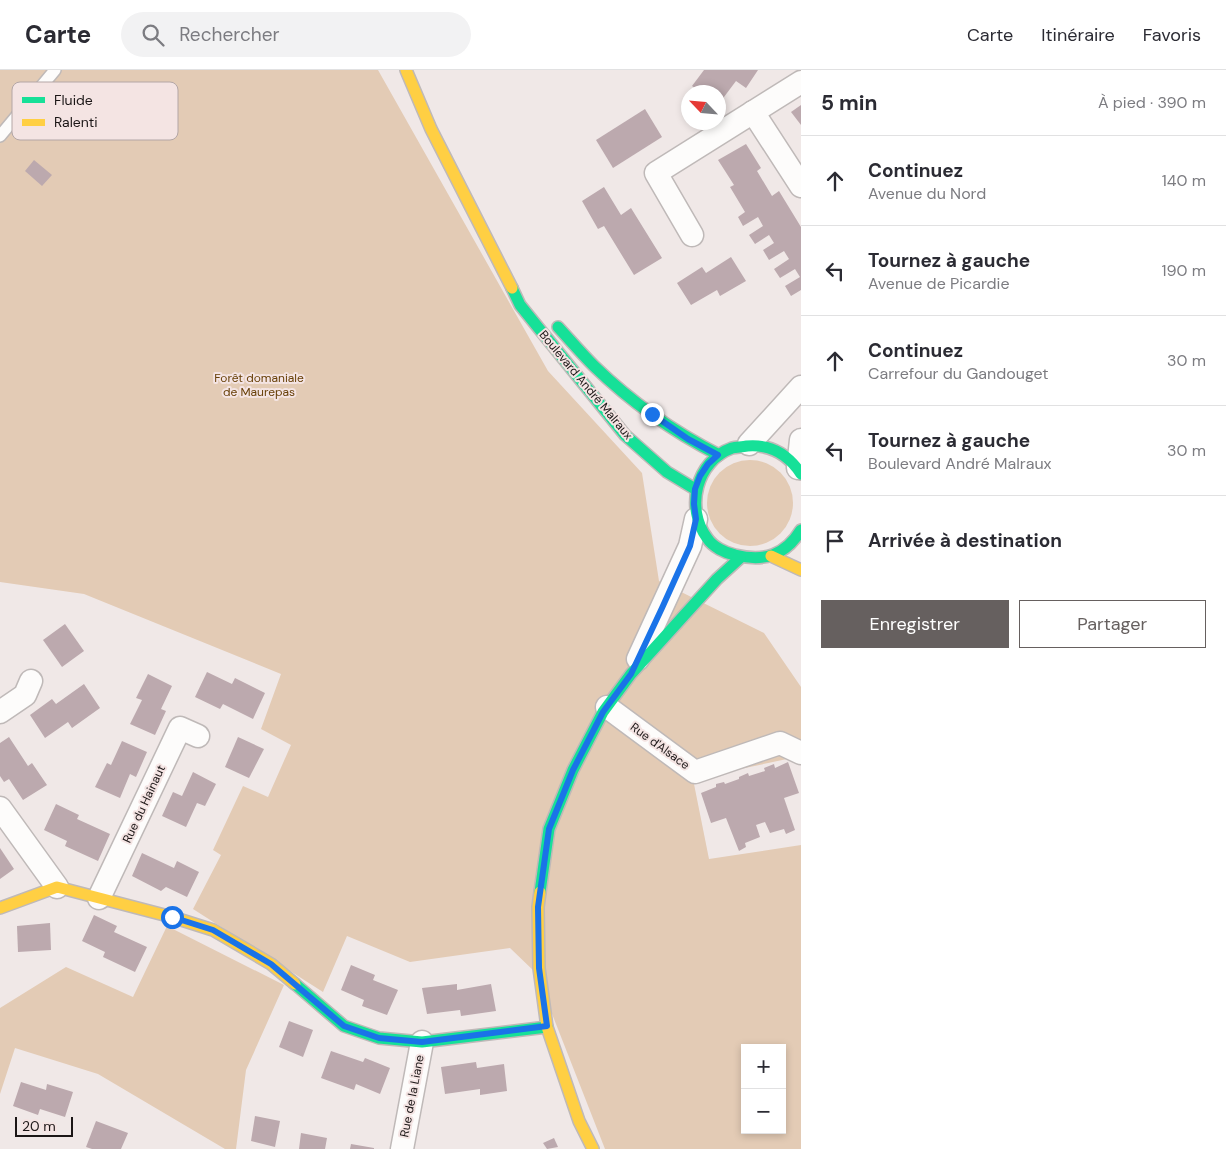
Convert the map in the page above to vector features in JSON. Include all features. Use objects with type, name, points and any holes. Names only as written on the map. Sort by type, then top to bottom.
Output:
[{"type":"street","name":"Boulevard André Malraux","points":[[406,70],[431,129],[499,260],[520,305],[625,435],[667,472],[695,489]]},
{"type":"street","points":[[692,235],[656,173],[801,82]]},
{"type":"street","points":[[753,112],[801,186]]},
{"type":"street","name":"Boulevard André Malraux","points":[[499,260],[524,288]]},
{"type":"street","name":"Boulevard André Malraux","points":[[549,317],[595,367],[652,414],[688,439],[718,455]]},
{"type":"street","points":[[749,444],[801,387]]},
{"type":"street","points":[[799,471],[801,440]]},
{"type":"street","points":[[799,471],[788,458],[776,450],[749,444],[733,447],[718,455],[704,470],[695,489],[694,504],[696,519],[712,545],[725,554],[740,558],[755,559],[771,556],[786,548],[801,530]]},
{"type":"street","points":[[631,674],[690,546],[696,519]]},
{"type":"street","points":[[771,556],[801,570]]},
{"type":"street","points":[[593,1149],[579,1121],[547,1026],[539,968],[538,907],[549,829],[573,770],[607,707],[631,674],[717,579],[740,558]]},
{"type":"street","points":[[0,712],[25,694],[30,681]]},
{"type":"street","name":"Rue d'Alsace","points":[[607,707],[695,772],[780,743],[801,753]]},
{"type":"street","name":"Rue du Hainaut","points":[[99,898],[180,728],[198,736]]},
{"type":"street","points":[[0,808],[57,887]]},
{"type":"street","points":[[0,908],[57,887],[172,917],[213,930],[271,964],[344,1026],[379,1038],[422,1042],[547,1026]]},
{"type":"street","name":"Rue de la Liane","points":[[402,1149],[422,1042]]},
{"type":"lane","points":[[45,82],[55,70]]},
{"type":"lane","points":[[0,136],[12,122]]},
{"type":"green space","name":"Forêt domaniale de Maurepas","points":[[0,70],[378,70],[548,371],[642,473],[659,581],[764,633],[801,687],[801,756],[693,779],[709,859],[801,845],[801,1149],[605,1149],[536,973],[510,948],[410,962],[347,936],[323,992],[193,909],[221,855],[213,850],[243,786],[268,797],[291,745],[261,729],[281,674],[84,594],[0,582]]},
{"type":"green space","points":[[750,460],[766,464],[780,473],[789,487],[793,503],[789,519],[780,533],[766,542],[750,546],[734,542],[720,533],[711,519],[707,503],[711,487],[720,473],[734,464]]},
{"type":"green space","points":[[167,926],[284,985],[246,1070],[236,1149],[225,1149],[98,1074],[15,1048],[0,1094],[0,1008],[66,967],[133,997]]},
{"type":"building","points":[[704,70],[758,70],[746,88],[736,81],[726,94],[726,85],[693,85]]},
{"type":"building","points":[[801,105],[801,125],[791,112]]},
{"type":"building","points":[[645,109],[662,137],[613,168],[596,140]]},
{"type":"building","points":[[746,144],[761,168],[757,171],[772,196],[779,191],[801,227],[801,290],[791,296],[785,286],[800,277],[795,269],[780,278],[774,269],[789,259],[784,251],[769,260],[763,250],[774,243],[769,235],[755,244],[749,235],[763,226],[758,217],[743,226],[738,217],[745,212],[730,187],[734,185],[718,160]]},
{"type":"building","points":[[34,160],[52,175],[42,186],[25,171]]},
{"type":"building","points":[[604,187],[621,215],[631,208],[662,258],[634,275],[604,226],[598,229],[582,201]]},
{"type":"building","points":[[731,257],[746,281],[720,296],[717,290],[691,305],[677,283],[702,267],[706,273]]},
{"type":"building","points":[[65,624],[84,651],[62,667],[43,640]]},
{"type":"building","points":[[207,672],[232,684],[235,678],[265,693],[253,719],[223,704],[220,709],[195,697]]},
{"type":"building","points":[[148,674],[172,686],[161,709],[166,711],[155,735],[130,724],[142,700],[136,698]]},
{"type":"building","points":[[84,684],[100,708],[72,728],[68,722],[45,738],[30,715],[52,699],[56,704]]},
{"type":"building","points":[[9,737],[28,766],[32,763],[47,785],[23,800],[9,779],[4,782],[0,776],[0,743]]},
{"type":"building","points":[[238,737],[264,749],[249,778],[225,767]]},
{"type":"building","points":[[122,741],[147,752],[136,777],[130,774],[120,798],[95,787],[107,763],[111,765]]},
{"type":"building","points":[[788,762],[799,793],[784,798],[795,830],[786,834],[784,829],[770,833],[765,822],[756,825],[760,837],[745,843],[746,847],[739,851],[726,818],[711,823],[701,793],[716,787],[716,784],[724,782],[725,784],[739,779],[739,777],[748,773],[749,776],[765,771],[764,768],[774,764],[775,768]]},
{"type":"building","points":[[193,772],[216,784],[205,806],[197,803],[186,827],[162,816],[173,792],[182,796]]},
{"type":"building","points":[[56,804],[79,815],[77,819],[110,834],[98,861],[65,846],[67,841],[44,830]]},
{"type":"building","points":[[0,848],[14,869],[0,879]]},
{"type":"building","points":[[142,853],[174,868],[177,861],[199,872],[187,897],[166,887],[161,891],[132,876]]},
{"type":"building","points":[[94,915],[117,926],[114,932],[147,947],[135,972],[103,957],[105,952],[82,941]]},
{"type":"building","points":[[50,923],[51,950],[18,952],[17,926]]},
{"type":"building","points":[[351,965],[375,975],[373,980],[398,990],[387,1015],[362,1006],[364,1000],[341,990]]},
{"type":"building","points":[[457,984],[457,990],[491,984],[496,1011],[461,1016],[460,1010],[427,1014],[422,988]]},
{"type":"building","points":[[289,1021],[313,1030],[303,1057],[279,1047]]},
{"type":"building","points":[[331,1051],[363,1062],[365,1058],[390,1068],[380,1094],[356,1084],[354,1090],[321,1078]]},
{"type":"building","points":[[476,1062],[477,1068],[504,1064],[507,1091],[480,1095],[480,1089],[445,1094],[441,1067]]},
{"type":"building","points":[[21,1082],[46,1090],[47,1084],[73,1092],[65,1117],[40,1109],[38,1115],[13,1106]]},
{"type":"building","points":[[255,1116],[280,1121],[275,1147],[251,1141]]},
{"type":"building","points":[[96,1121],[128,1133],[121,1149],[92,1149],[86,1147]]},
{"type":"building","points":[[301,1133],[327,1138],[325,1149],[299,1149]]},
{"type":"building","points":[[554,1138],[558,1147],[547,1149],[543,1143]]},
{"type":"building","points":[[351,1144],[374,1148],[374,1149],[350,1149]]},
{"type":"traffic: fast","points":[[512,288],[520,305],[625,435],[667,472],[695,489]]},
{"type":"traffic: fast","points":[[558,327],[594,366],[638,404],[669,426],[719,455]]},
{"type":"traffic: fast","points":[[801,474],[785,456],[771,449],[756,446],[732,448],[720,454],[702,474],[696,500],[700,526],[707,538],[716,547],[731,554],[755,558],[773,555],[788,546],[801,530]]},
{"type":"traffic: fast","points":[[540,892],[549,829],[573,770],[603,712],[631,674],[717,579],[740,558]]},
{"type":"traffic: fast","points":[[295,984],[344,1026],[379,1038],[422,1042],[547,1027]]},
{"type":"traffic: slow","points":[[406,70],[431,129],[512,288]]},
{"type":"traffic: slow","points":[[771,556],[801,570]]},
{"type":"traffic: slow","points":[[0,908],[57,887],[172,917],[213,930],[271,964],[295,984]]},
{"type":"traffic: slow","points":[[540,892],[538,907],[539,968],[547,1027],[579,1121],[593,1149]]},
{"type":"route","points":[[172,917],[213,930],[271,964],[344,1026],[379,1038],[422,1042],[547,1026],[539,968],[538,907],[549,829],[573,770],[603,712],[631,674],[662,608],[690,546],[696,519],[695,489],[700,476],[708,464],[718,455],[688,439],[652,414]]}]
